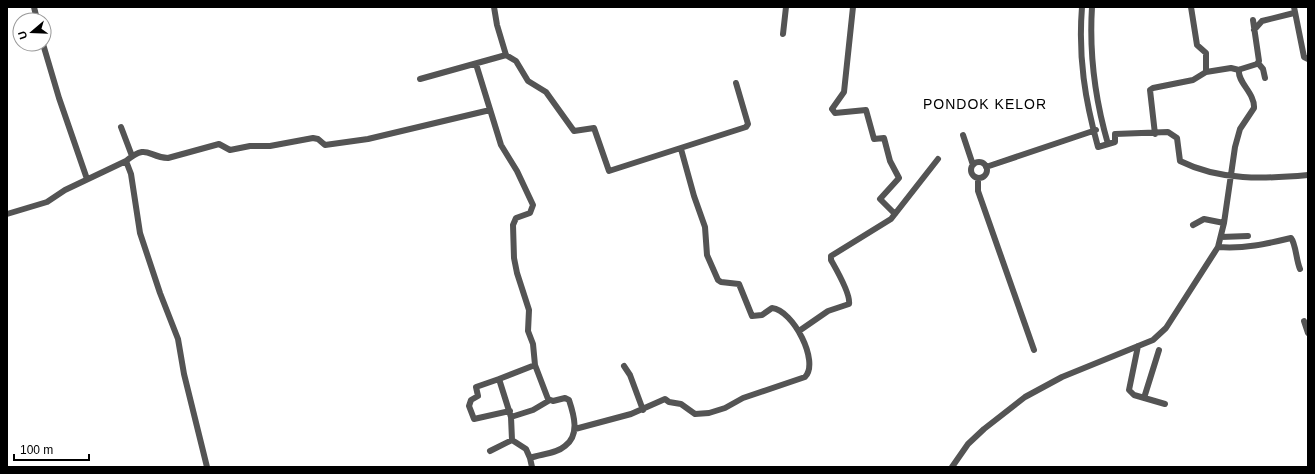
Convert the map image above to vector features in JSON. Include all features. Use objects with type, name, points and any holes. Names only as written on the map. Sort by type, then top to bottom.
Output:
[{"type":"street","points":[[494,7],[497,25],[506,55]]},
{"type":"street","points":[[783,34],[786,7]]},
{"type":"street","points":[[853,7],[844,92],[832,109],[835,113],[866,110],[874,139],[884,138],[890,161],[899,178],[880,199],[895,214]]},
{"type":"street","points":[[1082,7],[1081,61],[1085,97],[1098,148],[1116,142],[1115,134],[1155,134],[1168,132],[1176,137],[1179,160],[1206,171],[1232,176],[1268,178],[1308,175]]},
{"type":"street","points":[[1092,7],[1091,61],[1095,95],[1108,144]]},
{"type":"street","points":[[1191,7],[1197,45],[1206,53],[1206,72]]},
{"type":"street","points":[[1254,30],[1262,21],[1294,10],[1304,57],[1308,60]]},
{"type":"street","points":[[1082,14],[1092,14]]},
{"type":"street","points":[[1252,20],[1260,59],[1258,63]]},
{"type":"street","points":[[45,52],[59,98],[87,179]]},
{"type":"street","points":[[420,79],[506,55],[516,60],[528,81],[546,92],[574,131],[594,128],[609,171],[681,149],[747,126],[748,124],[736,83]]},
{"type":"street","points":[[1155,134],[1150,90],[1152,88],[1193,80],[1206,72],[1231,68],[1238,70],[1258,63]]},
{"type":"street","points":[[1258,63],[1263,69],[1265,78]]},
{"type":"street","points":[[476,64],[501,145],[517,171],[533,205],[530,213],[516,218],[513,225],[514,258],[517,273],[529,310],[528,331],[533,344],[535,365],[548,399],[550,400]]},
{"type":"street","points":[[952,467],[968,444],[984,429],[1025,397],[1062,376],[1160,336],[1166,328],[1218,247],[1221,237],[1232,176],[1235,147],[1240,129],[1254,108],[1253,96],[1238,74],[1238,70]]},
{"type":"street","points":[[7,214],[47,202],[65,190],[126,161],[132,156],[145,151],[150,152],[156,157],[168,158],[219,144],[230,150],[250,146],[270,146],[313,138],[318,139],[325,145],[351,142],[490,110]]},
{"type":"street","points":[[121,127],[132,156]]},
{"type":"street","points":[[986,167],[1094,130],[1104,128]]},
{"type":"street","points":[[963,135],[973,165],[971,170],[973,175],[978,178]]},
{"type":"street","points":[[575,429],[605,422],[643,410],[665,399],[669,402],[681,404],[695,414],[709,413],[725,408],[743,398],[805,377],[809,373],[811,367],[809,357],[799,331],[786,315],[775,308],[770,309],[762,315],[752,316],[739,284],[721,282],[718,280],[708,257],[706,229],[694,196],[681,149]]},
{"type":"street","points":[[799,331],[828,311],[849,304],[850,300],[830,260],[831,256],[880,227],[895,214],[938,159]]},
{"type":"street","points":[[126,161],[130,174],[140,233],[158,289],[178,340],[182,368],[207,467]]},
{"type":"street","points":[[973,165],[977,162],[983,163],[986,167],[986,172],[983,176],[978,178]]},
{"type":"street","points":[[978,178],[978,191],[1034,350]]},
{"type":"street","points":[[1193,225],[1204,219],[1224,223]]},
{"type":"street","points":[[1221,237],[1248,236]]},
{"type":"street","points":[[1218,247],[1234,249],[1291,238],[1295,242],[1295,256],[1300,269]]},
{"type":"street","points":[[1304,321],[1308,333]]},
{"type":"street","points":[[1138,346],[1129,390],[1134,395],[1165,404]]},
{"type":"street","points":[[1144,398],[1159,350]]},
{"type":"street","points":[[530,458],[565,447],[571,439],[575,429],[572,410],[567,398],[550,400],[533,410],[474,419],[469,406],[472,400],[478,396],[476,387],[535,365]]},
{"type":"street","points":[[624,366],[630,375],[643,410]]},
{"type":"street","points":[[499,379],[510,414],[512,440]]},
{"type":"street","points":[[490,451],[512,440]]},
{"type":"street","points":[[512,440],[526,449],[532,467]]},
{"type":"district","name":"PONDOK KELOR","points":[[985,104]]}]
